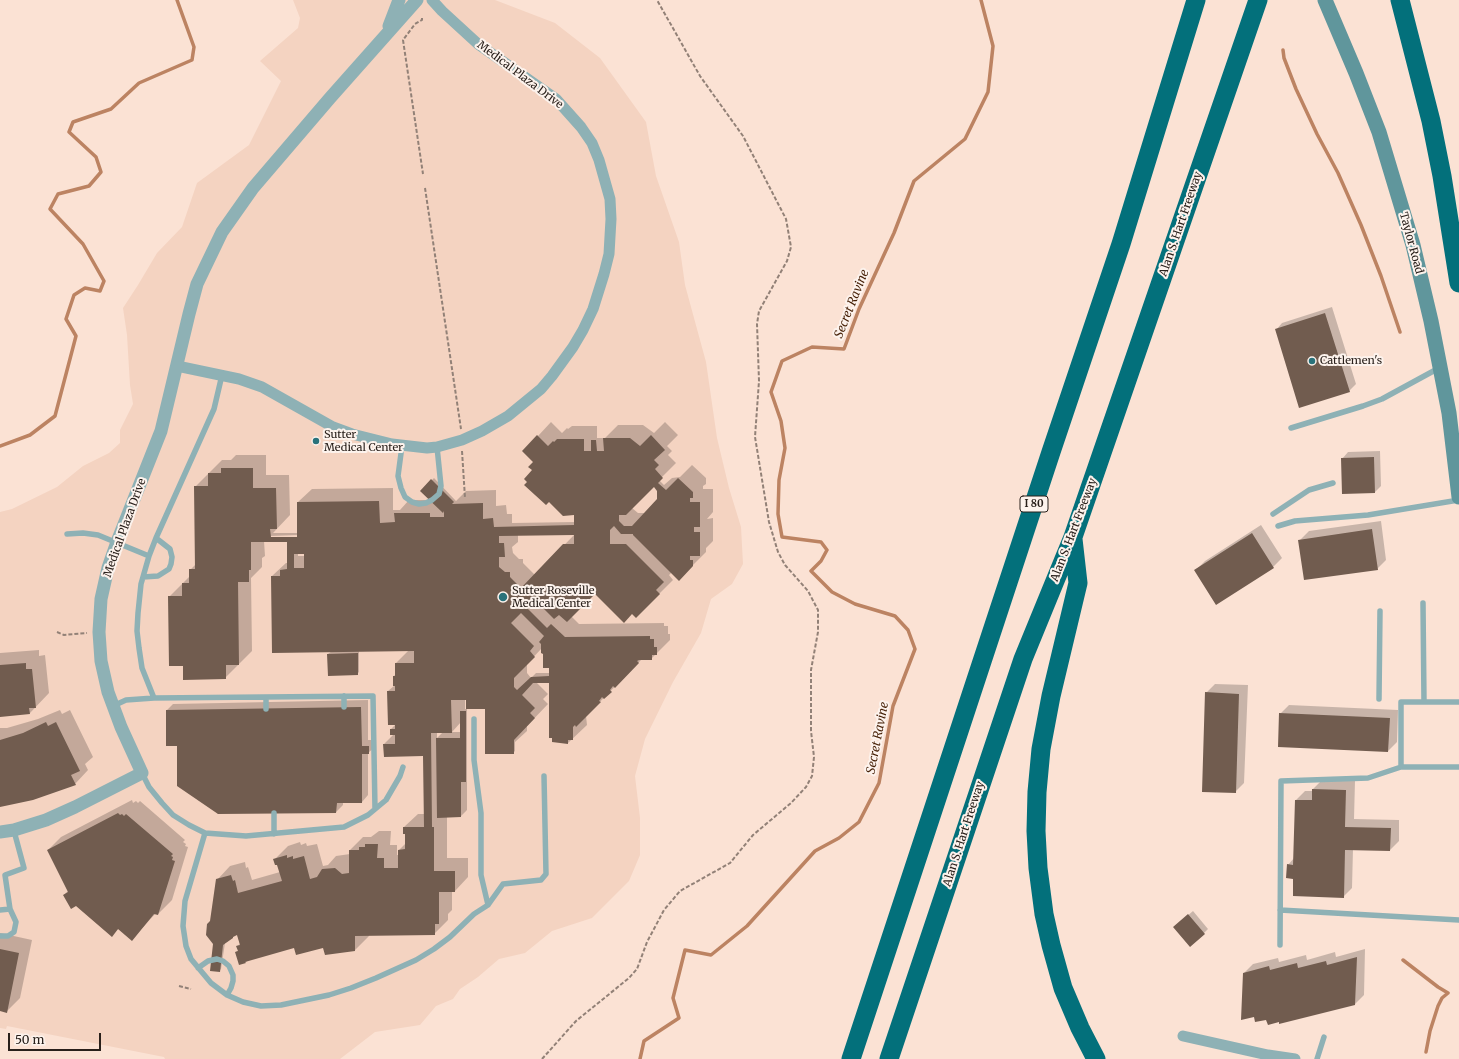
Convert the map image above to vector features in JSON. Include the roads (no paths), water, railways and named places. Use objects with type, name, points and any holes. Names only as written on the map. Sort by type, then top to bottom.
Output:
[{"type":"highway","name":"I 80","points":[[852,1059],[1118,252],[1196,0]]},
{"type":"highway","name":"Alan S. Hart Freeway","points":[[889,1059],[1023,659],[1073,537],[1258,0]]},
{"type":"highway","points":[[1400,0],[1434,135],[1459,283]]},
{"type":"highway","points":[[1073,537],[1078,583],[1051,696],[1041,750],[1037,792],[1036,831],[1038,868],[1044,914],[1051,945],[1063,988],[1080,1028],[1096,1059]]},
{"type":"main road","name":"Taylor Road","points":[[1325,0],[1356,73],[1381,139],[1412,245],[1431,321],[1449,413],[1459,497]]},
{"type":"street","points":[[384,37],[393,19],[399,0]]},
{"type":"street","name":"Medical Plaza Drive","points":[[142,773],[113,706],[101,661],[98,632],[101,599],[108,568],[117,542],[161,431],[193,297],[205,265],[236,209],[266,170],[418,0]]},
{"type":"street","name":"Medical Plaza Drive","points":[[177,366],[239,379],[262,387],[333,427],[376,441],[402,446],[427,448],[437,447],[462,440],[482,431],[508,416],[535,394],[552,376],[576,342],[593,309],[609,254],[611,219],[610,199],[602,167],[592,143],[570,113],[556,99],[535,82],[478,44],[432,0]]},
{"type":"street","points":[[0,832],[14,830],[46,820],[75,808],[142,773]]},
{"type":"street","points":[[1182,1036],[1268,1055],[1295,1059]]},
{"type":"lane","points":[[1291,428],[1382,399],[1440,367]]},
{"type":"lane","points":[[154,698],[142,668],[137,631],[139,597],[149,556],[214,409],[222,375]]},
{"type":"lane","points":[[402,446],[398,476],[401,488],[405,497],[412,502],[426,503],[439,494],[441,486],[437,447]]},
{"type":"lane","points":[[1273,514],[1309,490],[1333,483]]},
{"type":"lane","points":[[1278,526],[1295,521],[1368,515],[1459,500]]},
{"type":"lane","points":[[67,534],[83,533],[98,535],[149,556]]},
{"type":"lane","points":[[144,577],[158,576],[169,569],[172,564],[170,549],[156,538]]},
{"type":"lane","points":[[1423,604],[1424,702]]},
{"type":"lane","points":[[1379,698],[1380,611]]},
{"type":"lane","points":[[344,696],[344,707]]},
{"type":"lane","points":[[113,706],[126,700],[154,698],[372,696],[375,809]]},
{"type":"lane","points":[[266,697],[266,709]]},
{"type":"lane","points":[[1401,768],[1401,702],[1459,702]]},
{"type":"lane","points":[[474,719],[474,760],[481,813],[481,875],[488,905]]},
{"type":"lane","points":[[1280,945],[1281,781],[1368,778],[1401,768],[1459,767]]},
{"type":"lane","points":[[142,773],[150,787],[173,815],[205,833],[246,836],[344,827],[368,815],[386,800],[403,768]]},
{"type":"lane","points":[[205,833],[185,900],[182,926],[186,946],[191,959],[211,984],[227,995],[243,1002],[261,1006],[281,1005],[329,995],[351,988],[396,969],[434,949],[450,937],[474,914],[488,905],[503,884],[541,880],[546,874],[544,776]]},
{"type":"lane","points":[[274,813],[274,834]]},
{"type":"lane","points":[[0,936],[8,936],[14,932],[16,922],[10,909],[5,875],[24,868],[14,830]]},
{"type":"lane","points":[[0,910],[10,909]]},
{"type":"lane","points":[[1280,910],[1459,920]]},
{"type":"lane","points":[[198,968],[208,961],[217,959],[223,961],[233,975],[231,988],[227,995]]},
{"type":"lane","points":[[1317,1059],[1324,1037]]},
{"type":"waterway","points":[[0,446],[30,435],[55,416],[76,336],[66,319],[74,295],[85,288],[100,291],[104,281],[83,244],[50,209],[58,194],[89,186],[101,172],[96,157],[69,132],[73,122],[111,109],[139,83],[192,60],[194,47],[177,0]]},
{"type":"waterway","name":"Secret Ravine","points":[[640,1059],[644,1041],[679,1018],[673,998],[685,950],[711,955],[747,926],[815,851],[839,838],[859,822],[879,783],[893,706],[915,649],[908,630],[895,616],[855,604],[832,592],[811,571],[821,561],[827,550],[821,542],[782,537],[778,514],[779,480],[785,448],[781,421],[771,392],[782,361],[812,347],[844,349],[859,309],[894,233],[914,181],[965,139],[988,92],[993,46],[981,0]]},
{"type":"waterway","points":[[1283,50],[1284,58],[1296,89],[1317,134],[1338,173],[1361,225],[1381,276],[1400,332]]},
{"type":"waterway","points":[[1403,960],[1448,993],[1442,998],[1438,1006],[1430,1031],[1426,1052]]},
{"type":"place","name":"Cattlemen's","points":[[1312,361]]},
{"type":"place","name":"Sutter Medical Center","points":[[316,441]]},
{"type":"place","name":"Sutter Roseville Medical Center","points":[[503,597]]}]
